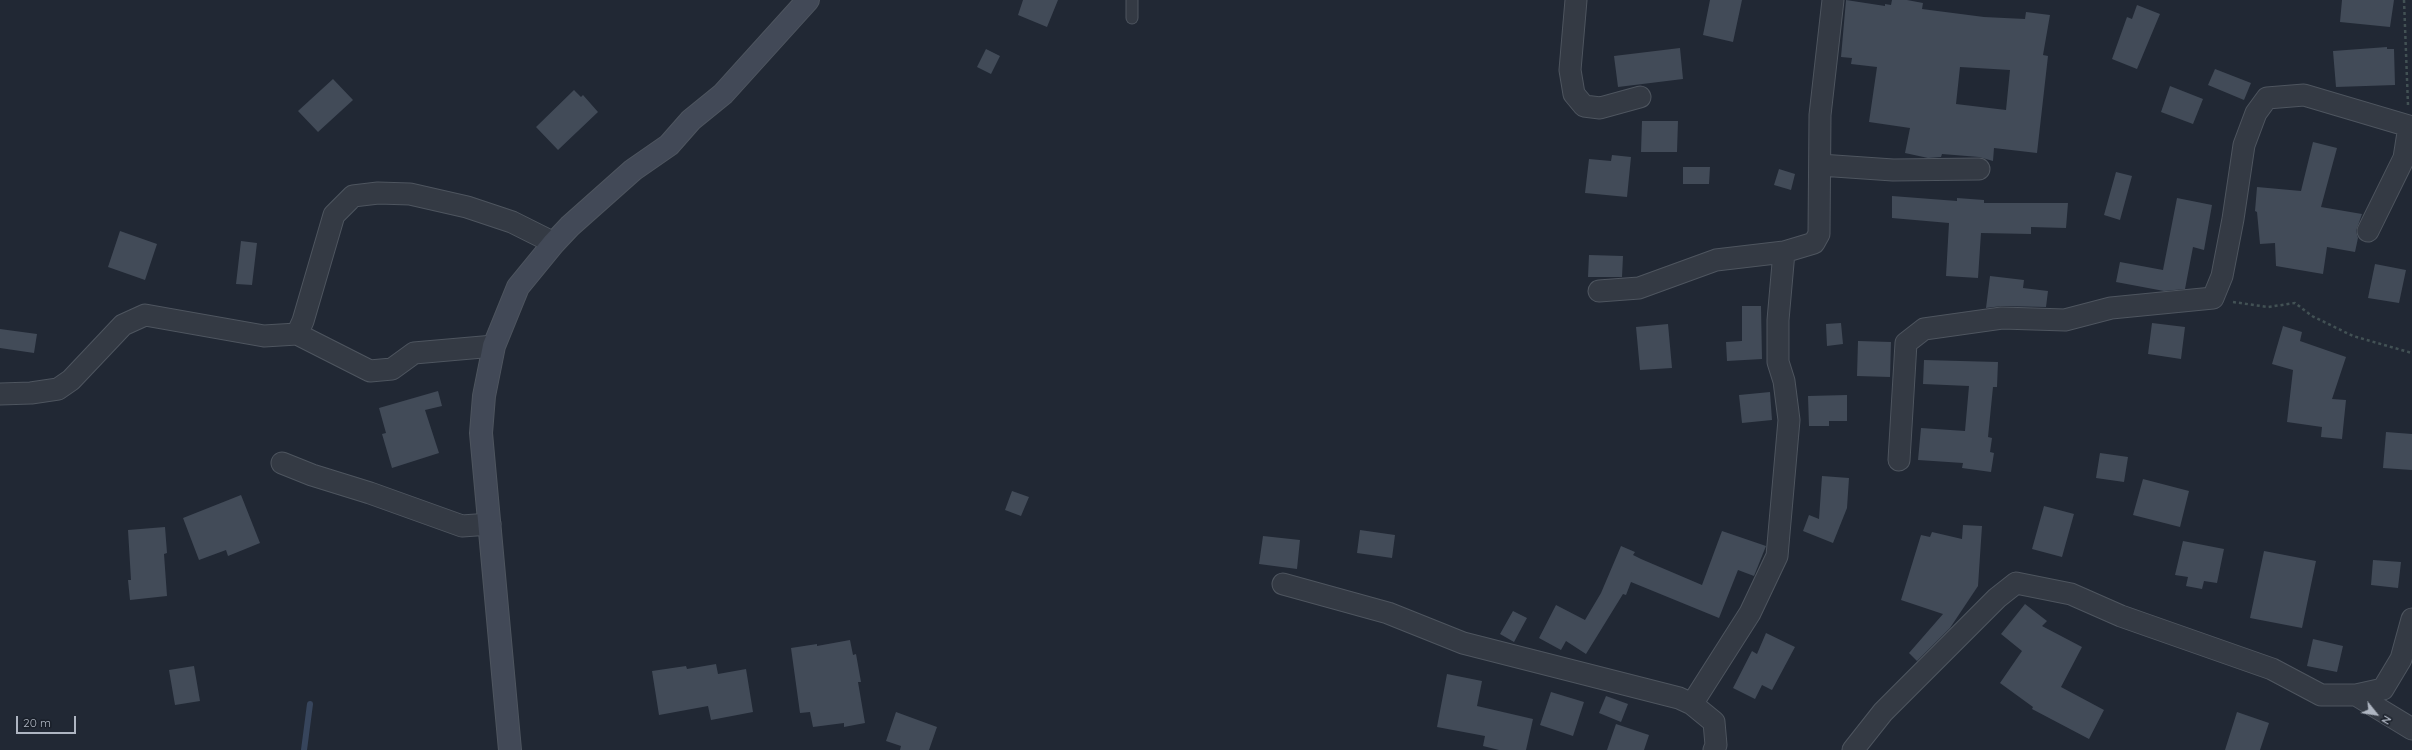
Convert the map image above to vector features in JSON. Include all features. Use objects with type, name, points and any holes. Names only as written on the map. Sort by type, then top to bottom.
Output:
[{"type":"street","points":[[510,750],[481,433],[484,396],[494,346],[518,287],[554,243],[570,226],[633,170],[669,145],[691,120],[723,94],[808,0]]},
{"type":"street","points":[[1576,0],[1575,29],[1570,70],[1574,94],[1584,106],[1600,108],[1640,97]]},
{"type":"street","points":[[1599,291],[1639,288],[1716,260],[1784,252],[1814,243],[1819,234],[1820,115],[1834,0]]},
{"type":"street","points":[[1900,460],[1906,343],[1924,329],[2002,318],[2065,320],[2111,308],[2213,298],[2222,276],[2234,219],[2244,145],[2256,113],[2267,98],[2304,95],[2410,127],[2404,158],[2368,231]]},
{"type":"street","points":[[1820,165],[1894,170],[1979,169]]},
{"type":"street","points":[[297,334],[303,321],[334,215],[353,196],[378,193],[410,194],[467,207],[512,222],[554,243]]},
{"type":"street","points":[[1692,704],[1750,613],[1777,556],[1789,420],[1784,381],[1778,362],[1778,320],[1784,252]]},
{"type":"street","points":[[0,394],[31,393],[58,389],[72,380],[123,324],[146,315],[264,336],[297,334],[370,371],[392,369],[414,353],[494,346]]},
{"type":"street","points":[[282,463],[312,475],[370,493],[462,526],[490,524]]},
{"type":"street","points":[[1853,750],[1883,712],[1997,598],[2016,583],[2071,594],[2121,616],[2272,670],[2321,695],[2356,695],[2383,689],[2401,659],[2412,619]]},
{"type":"street","points":[[1283,584],[1388,613],[1463,643],[1532,659],[1679,698],[1692,704],[1714,722],[1716,745],[1714,750]]},
{"type":"street","points":[[2356,695],[2412,729]]},
{"type":"lane","points":[[1132,0],[1132,18]]},
{"type":"path","points":[[2404,0],[2410,127]]},
{"type":"path","points":[[2213,298],[2268,307],[2295,303],[2312,316],[2353,336],[2412,353]]},
{"type":"building","points":[[1023,0],[1058,0],[1047,27],[1018,15]]},
{"type":"building","points":[[1710,0],[1742,0],[1733,42],[1703,35]]},
{"type":"building","points":[[1846,0],[1885,6],[1885,4],[1891,5],[1892,0],[1907,0],[1923,3],[1922,9],[1984,17],[2025,19],[2026,12],[2050,15],[2043,55],[2048,56],[2037,153],[1994,148],[1993,161],[1979,157],[1942,154],[1941,157],[1928,158],[1905,153],[1910,128],[1869,122],[1877,67],[1851,64],[1852,58],[1841,57]],"holes":[[[1960,67],[2010,70],[2006,110],[1956,104]]]},
{"type":"building","points":[[2342,0],[2394,0],[2390,27],[2340,22]]},
{"type":"building","points":[[2137,5],[2160,14],[2137,69],[2112,59],[2127,17],[2132,19]]},
{"type":"building","points":[[2387,47],[2387,49],[2394,49],[2395,85],[2336,87],[2333,51]]},
{"type":"building","points":[[1680,48],[1683,79],[1618,87],[1614,56]]},
{"type":"building","points":[[986,49],[1000,56],[991,74],[977,67]]},
{"type":"building","points":[[2215,69],[2251,83],[2244,100],[2208,85]]},
{"type":"building","points":[[333,79],[353,100],[318,132],[298,111]]},
{"type":"building","points":[[2170,86],[2203,99],[2193,124],[2161,112]]},
{"type":"building","points":[[574,90],[581,97],[583,95],[598,112],[558,150],[536,127]]},
{"type":"building","points":[[1642,121],[1678,121],[1677,152],[1641,152]]},
{"type":"building","points":[[2313,142],[2337,148],[2321,207],[2362,214],[2356,231],[2358,238],[2355,252],[2327,247],[2323,274],[2276,266],[2275,243],[2260,244],[2257,212],[2255,211],[2257,187],[2301,191]]},
{"type":"building","points":[[1612,155],[1631,157],[1627,197],[1585,193],[1589,159],[1611,161]]},
{"type":"building","points":[[1683,167],[1710,167],[1709,184],[1683,184]]},
{"type":"building","points":[[1779,169],[1795,174],[1791,190],[1774,185]]},
{"type":"building","points":[[2116,172],[2132,176],[2120,220],[2104,215]]},
{"type":"building","points":[[1892,196],[1957,201],[1957,198],[1984,200],[1984,203],[2068,203],[2066,228],[2031,227],[2031,234],[1981,233],[1978,278],[1946,276],[1949,223],[1892,218]]},
{"type":"building","points":[[2177,198],[2212,205],[2204,250],[2193,247],[2185,289],[2164,291],[2116,282],[2120,262],[2163,270]]},
{"type":"building","points":[[120,231],[157,244],[145,280],[108,267]]},
{"type":"building","points":[[241,241],[257,243],[252,285],[236,284]]},
{"type":"building","points":[[1589,255],[1623,256],[1622,277],[1588,277]]},
{"type":"building","points":[[2375,264],[2406,270],[2399,303],[2368,298]]},
{"type":"building","points":[[1990,276],[2024,280],[2023,288],[2048,291],[2046,307],[2002,306],[1986,308]]},
{"type":"building","points":[[1742,306],[1761,306],[1762,359],[1727,361],[1726,342],[1742,341]]},
{"type":"building","points":[[1841,323],[1843,344],[1827,346],[1826,324]]},
{"type":"building","points":[[2152,323],[2185,327],[2181,359],[2148,354]]},
{"type":"building","points":[[1668,324],[1672,368],[1640,370],[1636,327]]},
{"type":"building","points":[[2283,326],[2302,332],[2300,341],[2346,357],[2332,399],[2346,400],[2342,439],[2321,437],[2322,427],[2287,422],[2293,370],[2272,364]]},
{"type":"building","points":[[0,329],[37,334],[34,353],[0,348]]},
{"type":"building","points":[[1858,341],[1891,342],[1890,377],[1857,376]]},
{"type":"building","points":[[1924,360],[1998,362],[1997,387],[1993,387],[1988,437],[1992,438],[1990,452],[1994,453],[1991,472],[1962,468],[1963,463],[1918,460],[1921,428],[1965,431],[1969,386],[1923,384]]},
{"type":"building","points":[[438,391],[442,406],[425,410],[439,453],[392,468],[382,434],[386,433],[379,408]]},
{"type":"building","points":[[1770,392],[1772,420],[1742,423],[1739,395]]},
{"type":"building","points":[[1847,395],[1847,421],[1829,421],[1829,426],[1809,426],[1808,396]]},
{"type":"building","points":[[2386,432],[2412,434],[2412,470],[2383,468]]},
{"type":"building","points":[[2100,453],[2128,457],[2124,482],[2096,478]]},
{"type":"building","points":[[1822,476],[1849,478],[1847,508],[1833,543],[1803,531],[1809,515],[1819,519]]},
{"type":"building","points":[[2143,479],[2189,491],[2180,527],[2133,515]]},
{"type":"building","points":[[1012,491],[1029,497],[1021,516],[1005,510]]},
{"type":"building","points":[[241,495],[260,543],[228,556],[226,550],[199,560],[183,518]]},
{"type":"building","points":[[2044,506],[2074,514],[2062,557],[2032,549]]},
{"type":"building","points":[[1963,525],[1982,526],[1978,586],[1950,628],[1917,661],[1909,653],[1943,614],[1901,600],[1921,535],[1930,537],[1932,532],[1962,539]]},
{"type":"building","points":[[165,527],[167,553],[164,554],[167,596],[130,600],[128,580],[131,580],[128,530]]},
{"type":"building","points":[[1360,530],[1395,535],[1392,558],[1357,553]]},
{"type":"building","points":[[1722,531],[1766,546],[1754,576],[1738,570],[1719,618],[1631,582],[1626,595],[1623,594],[1586,654],[1566,641],[1561,650],[1539,638],[1556,605],[1585,620],[1601,593],[1621,546],[1635,552],[1633,555],[1641,559],[1702,585]]},
{"type":"building","points":[[1263,536],[1300,540],[1297,569],[1259,564]]},
{"type":"building","points":[[2183,541],[2224,549],[2217,583],[2204,581],[2202,589],[2186,586],[2188,577],[2175,575]]},
{"type":"building","points":[[2264,551],[2316,561],[2302,628],[2250,618]]},
{"type":"building","points":[[2373,560],[2401,562],[2398,588],[2371,585]]},
{"type":"building","points":[[2025,604],[2047,621],[2042,626],[2082,647],[2061,687],[2104,710],[2089,739],[2032,709],[2033,707],[2000,683],[2022,651],[2001,634]]},
{"type":"building","points":[[1513,611],[1527,618],[1514,642],[1500,634]]},
{"type":"building","points":[[1766,633],[1795,647],[1772,690],[1762,685],[1755,699],[1733,688],[1752,651],[1757,654]]},
{"type":"building","points":[[2313,639],[2343,646],[2337,672],[2307,666]]},
{"type":"building","points":[[850,640],[853,655],[856,654],[861,682],[858,682],[865,723],[844,727],[844,723],[813,727],[810,712],[800,713],[791,648],[817,644],[817,646]]},
{"type":"building","points":[[716,664],[718,674],[746,669],[753,712],[711,720],[708,706],[659,715],[652,671],[686,666],[687,669]]},
{"type":"building","points":[[194,666],[200,701],[175,705],[169,670]]},
{"type":"building","points":[[1447,674],[1482,681],[1477,706],[1533,719],[1526,750],[1499,750],[1483,746],[1485,736],[1437,727]]},
{"type":"building","points":[[1551,692],[1584,702],[1573,736],[1540,725]]},
{"type":"building","points":[[1606,696],[1628,704],[1621,722],[1599,713]]},
{"type":"building","points":[[896,712],[937,727],[929,750],[900,750],[901,746],[886,741]]},
{"type":"building","points":[[2237,712],[2269,723],[2260,750],[2225,750]]},
{"type":"building","points":[[1616,724],[1649,735],[1644,750],[1607,750]]},
{"type":"waterway","points":[[304,750],[310,704]]}]
